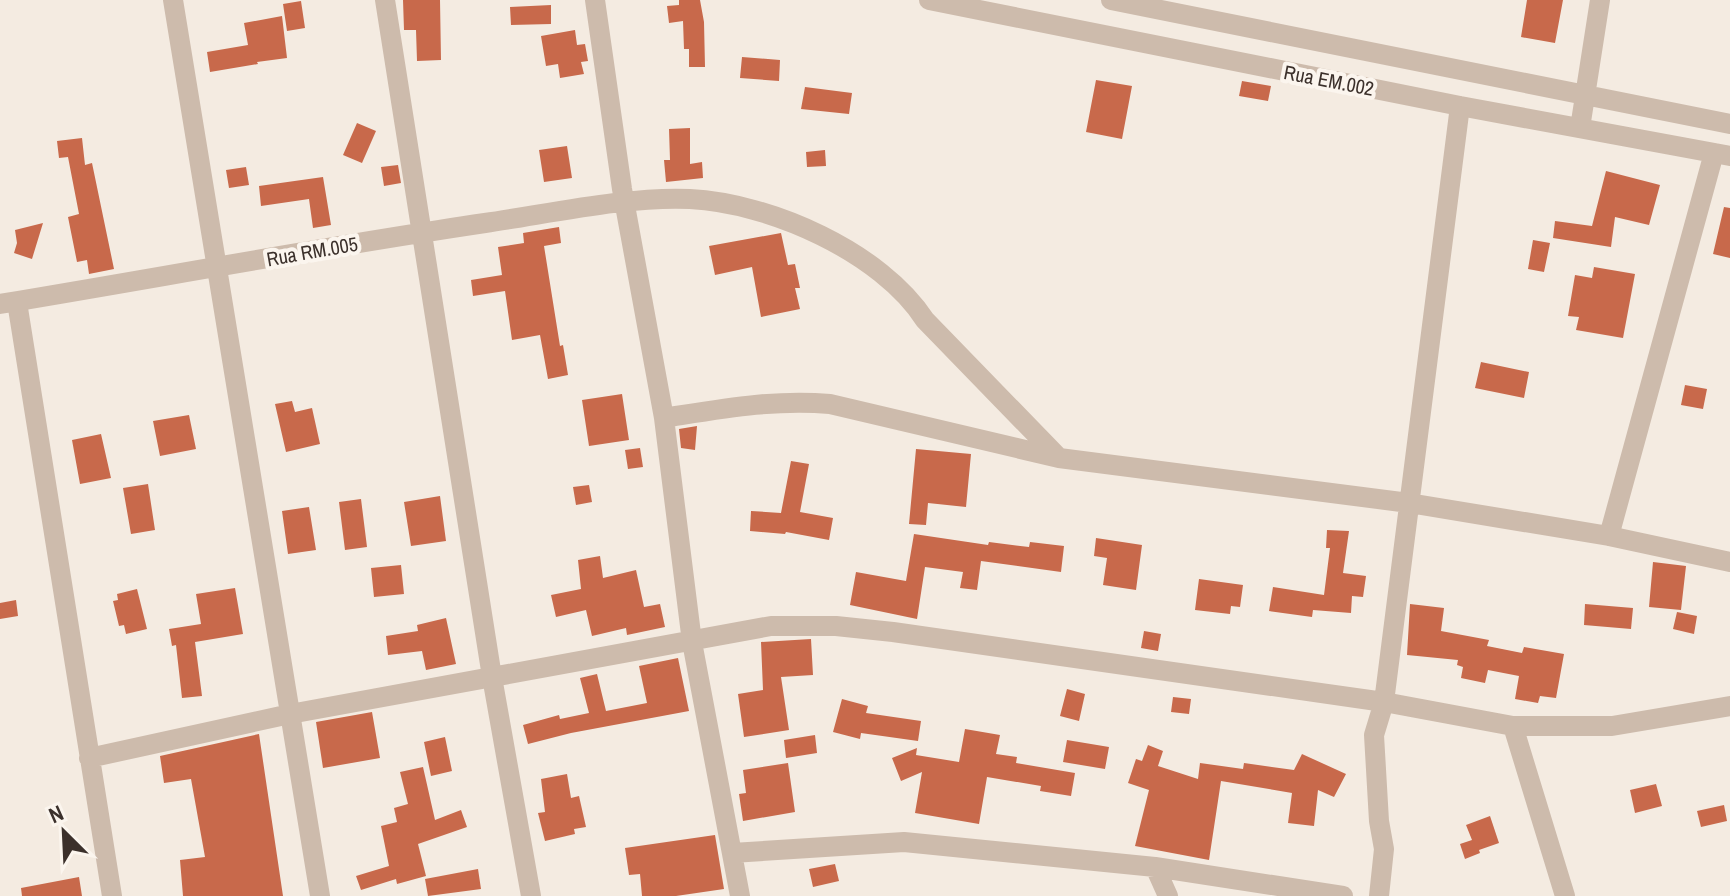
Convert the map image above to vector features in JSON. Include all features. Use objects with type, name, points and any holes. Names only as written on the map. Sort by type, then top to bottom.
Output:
[{"type":"street","points":[[173,0],[320,896]]},
{"type":"street","points":[[385,0],[492,677],[531,896]]},
{"type":"street","points":[[595,0],[625,203],[664,418],[692,642],[740,896]]},
{"type":"street","name":"Rua EM.002","points":[[1111,0],[1730,124]]},
{"type":"street","points":[[1580,128],[1600,0]]},
{"type":"street","name":"Rua EM.002","points":[[938,1],[1460,106],[1722,154]]},
{"type":"street","points":[[1379,896],[1384,849],[1379,821],[1374,735],[1384,702],[1460,106]]},
{"type":"street","points":[[1609,536],[1722,154]]},
{"type":"street","name":"Rua RM.005","points":[[8,303],[420,233],[625,203],[689,199],[734,204],[791,222],[848,249],[913,301],[925,320],[1059,458]]},
{"type":"street","points":[[8,303],[112,896]]},
{"type":"street","points":[[664,418],[759,403],[793,401],[830,404],[1059,458],[1409,503],[1609,536],[1730,562]]},
{"type":"street","points":[[89,758],[290,714],[771,626],[836,626],[1384,702],[1513,726],[1612,726],[1730,706]]},
{"type":"street","points":[[1513,726],[1565,896]]},
{"type":"street","points":[[732,853],[904,842],[1155,867],[1343,896]]},
{"type":"street","points":[[1155,867],[1168,896]]},
{"type":"building","points":[[403,0],[440,0],[441,60],[417,61],[416,30],[404,30]]},
{"type":"building","points":[[679,0],[700,0],[705,67],[689,67],[689,49],[684,49],[683,21],[669,23],[667,6],[679,5]]},
{"type":"building","points":[[1527,0],[1563,0],[1555,43],[1521,37]]},
{"type":"building","points":[[301,1],[305,28],[287,31],[283,4]]},
{"type":"building","points":[[551,5],[551,24],[511,25],[510,7]]},
{"type":"building","points":[[282,16],[287,58],[210,72],[207,52],[248,45],[244,23]]},
{"type":"building","points":[[575,30],[577,45],[585,44],[588,61],[581,62],[584,74],[560,78],[558,64],[546,66],[541,36]]},
{"type":"building","points":[[742,57],[780,60],[779,81],[740,78]]},
{"type":"building","points":[[1096,80],[1132,86],[1122,139],[1086,132]]},
{"type":"building","points":[[1242,81],[1271,86],[1268,101],[1239,96]]},
{"type":"building","points":[[805,87],[852,93],[849,114],[801,109]]},
{"type":"building","points":[[357,123],[376,131],[362,163],[343,155]]},
{"type":"building","points":[[690,128],[690,164],[702,162],[703,178],[666,182],[664,160],[670,160],[669,129]]},
{"type":"building","points":[[82,138],[85,165],[92,163],[114,269],[89,274],[87,260],[77,262],[68,217],[79,214],[68,157],[59,158],[57,141]]},
{"type":"building","points":[[567,146],[572,178],[544,182],[539,150]]},
{"type":"building","points":[[825,150],[826,166],[807,167],[806,152]]},
{"type":"building","points":[[398,165],[401,183],[384,186],[381,167]]},
{"type":"building","points":[[246,167],[249,185],[229,188],[226,170]]},
{"type":"building","points":[[1606,171],[1660,185],[1649,225],[1615,217],[1611,247],[1553,238],[1555,221],[1592,226]]},
{"type":"building","points":[[323,177],[331,225],[313,228],[309,199],[261,206],[259,186]]},
{"type":"building","points":[[1724,207],[1730,208],[1730,258],[1713,254]]},
{"type":"building","points":[[43,223],[32,259],[14,253],[17,243],[15,230]]},
{"type":"building","points":[[559,227],[561,243],[544,246],[560,346],[563,345],[568,375],[548,379],[540,335],[512,340],[505,291],[473,296],[471,280],[502,275],[498,247],[524,243],[523,233]]},
{"type":"building","points":[[781,233],[788,265],[795,264],[800,288],[795,288],[800,309],[761,317],[752,267],[715,275],[709,246]]},
{"type":"building","points":[[1533,240],[1550,243],[1544,272],[1528,269]]},
{"type":"building","points":[[1594,267],[1635,274],[1623,338],[1576,330],[1579,317],[1568,316],[1575,275],[1592,278]]},
{"type":"building","points":[[1481,362],[1529,372],[1524,398],[1475,388]]},
{"type":"building","points":[[1685,385],[1707,389],[1703,409],[1681,405]]},
{"type":"building","points":[[622,394],[629,440],[589,446],[582,400]]},
{"type":"building","points":[[292,401],[295,412],[312,408],[320,444],[286,452],[275,404]]},
{"type":"building","points":[[189,415],[196,449],[160,456],[153,421]]},
{"type":"building","points":[[697,426],[695,450],[681,448],[679,429]]},
{"type":"building","points":[[101,434],[111,478],[80,484],[72,440]]},
{"type":"building","points":[[640,448],[643,467],[628,469],[625,450]]},
{"type":"building","points":[[916,449],[971,454],[966,507],[928,503],[926,525],[909,524]]},
{"type":"building","points":[[791,461],[809,464],[800,512],[833,518],[829,540],[786,532],[750,531],[751,511],[781,513]]},
{"type":"building","points":[[148,484],[155,530],[131,534],[123,488]]},
{"type":"building","points":[[589,485],[592,502],[576,505],[573,487]]},
{"type":"building","points":[[440,496],[446,541],[411,546],[404,502]]},
{"type":"building","points":[[361,499],[367,547],[345,550],[339,502]]},
{"type":"building","points":[[309,507],[316,550],[288,554],[282,511]]},
{"type":"building","points":[[1327,530],[1349,531],[1343,573],[1366,576],[1363,597],[1352,596],[1351,613],[1313,610],[1312,617],[1269,611],[1273,587],[1324,595],[1330,548],[1326,548]]},
{"type":"building","points":[[914,534],[988,545],[989,542],[1029,547],[1030,542],[1064,546],[1061,572],[981,561],[977,590],[960,588],[963,572],[925,567],[917,619],[850,605],[856,572],[906,581]]},
{"type":"building","points":[[1096,538],[1142,545],[1136,590],[1103,585],[1107,558],[1094,556]]},
{"type":"building","points":[[600,556],[603,578],[636,570],[644,607],[660,604],[665,627],[627,635],[626,628],[592,636],[586,610],[556,617],[551,595],[581,589],[578,560]]},
{"type":"building","points":[[1653,562],[1686,566],[1681,610],[1649,607]]},
{"type":"building","points":[[401,565],[404,594],[374,597],[371,568]]},
{"type":"building","points":[[1199,579],[1243,585],[1240,607],[1231,606],[1230,614],[1195,610]]},
{"type":"building","points":[[235,588],[243,634],[195,642],[202,696],[182,698],[176,645],[172,646],[169,629],[201,624],[196,594]]},
{"type":"building","points":[[137,589],[147,629],[126,634],[124,625],[119,626],[113,601],[118,600],[117,594]]},
{"type":"building","points":[[16,600],[18,616],[0,619],[0,603]]},
{"type":"building","points":[[1410,604],[1444,608],[1441,631],[1489,640],[1487,646],[1522,653],[1524,647],[1564,654],[1556,698],[1540,696],[1538,703],[1515,699],[1519,676],[1488,670],[1485,683],[1461,678],[1463,667],[1457,665],[1458,660],[1407,655]]},
{"type":"building","points":[[1585,604],[1633,608],[1631,629],[1584,625]]},
{"type":"building","points":[[1677,612],[1697,616],[1694,634],[1673,629]]},
{"type":"building","points":[[446,618],[456,664],[426,670],[422,651],[388,655],[386,636],[418,631],[417,625]]},
{"type":"building","points":[[1144,631],[1161,634],[1158,651],[1141,648]]},
{"type":"building","points":[[811,639],[813,675],[781,677],[789,730],[744,737],[738,694],[763,690],[761,642]]},
{"type":"building","points":[[678,658],[689,711],[528,744],[523,725],[559,715],[560,719],[589,713],[580,678],[597,674],[606,711],[647,703],[639,666]]},
{"type":"building","points":[[1067,689],[1085,694],[1079,721],[1060,716]]},
{"type":"building","points":[[1173,697],[1191,699],[1189,714],[1171,712]]},
{"type":"building","points":[[842,699],[868,706],[866,713],[921,721],[918,741],[861,733],[860,739],[833,732]]},
{"type":"building","points":[[372,712],[380,758],[323,768],[316,722]]},
{"type":"building","points":[[965,729],[1000,735],[996,754],[1017,757],[1016,763],[1075,773],[1071,796],[1040,791],[1041,786],[987,777],[979,824],[915,813],[922,772],[901,781],[892,758],[917,748],[916,755],[959,762]]},
{"type":"building","points":[[259,734],[283,896],[183,896],[180,860],[205,857],[191,779],[164,783],[160,756]]},
{"type":"building","points":[[815,735],[817,753],[786,758],[784,740]]},
{"type":"building","points":[[445,737],[452,771],[431,776],[424,742]]},
{"type":"building","points":[[1067,740],[1109,747],[1105,769],[1063,762]]},
{"type":"building","points":[[1148,745],[1163,751],[1158,766],[1198,779],[1200,763],[1243,769],[1244,763],[1294,770],[1302,754],[1346,774],[1334,797],[1318,790],[1314,826],[1288,823],[1292,793],[1221,781],[1209,860],[1135,846],[1149,790],[1128,783],[1136,759],[1142,761]]},
{"type":"building","points":[[788,763],[795,812],[743,821],[739,794],[746,793],[743,770]]},
{"type":"building","points":[[423,767],[435,820],[461,810],[467,827],[418,844],[426,876],[397,884],[396,879],[361,890],[356,876],[389,866],[381,826],[397,822],[394,808],[408,804],[400,772]]},
{"type":"building","points":[[567,774],[571,798],[579,796],[586,827],[574,829],[575,834],[545,841],[538,813],[545,812],[541,779]]},
{"type":"building","points":[[1656,784],[1662,806],[1635,813],[1630,790]]},
{"type":"building","points":[[1724,805],[1727,821],[1701,827],[1697,811]]},
{"type":"building","points":[[1490,816],[1499,843],[1465,859],[1460,844],[1472,840],[1466,825]]},
{"type":"building","points":[[715,835],[724,889],[676,896],[642,896],[640,874],[629,875],[625,848]]},
{"type":"building","points":[[835,864],[839,881],[813,887],[809,869]]},
{"type":"building","points":[[478,869],[481,889],[428,896],[425,879]]},
{"type":"building","points":[[79,877],[82,896],[22,896],[21,888]]}]
